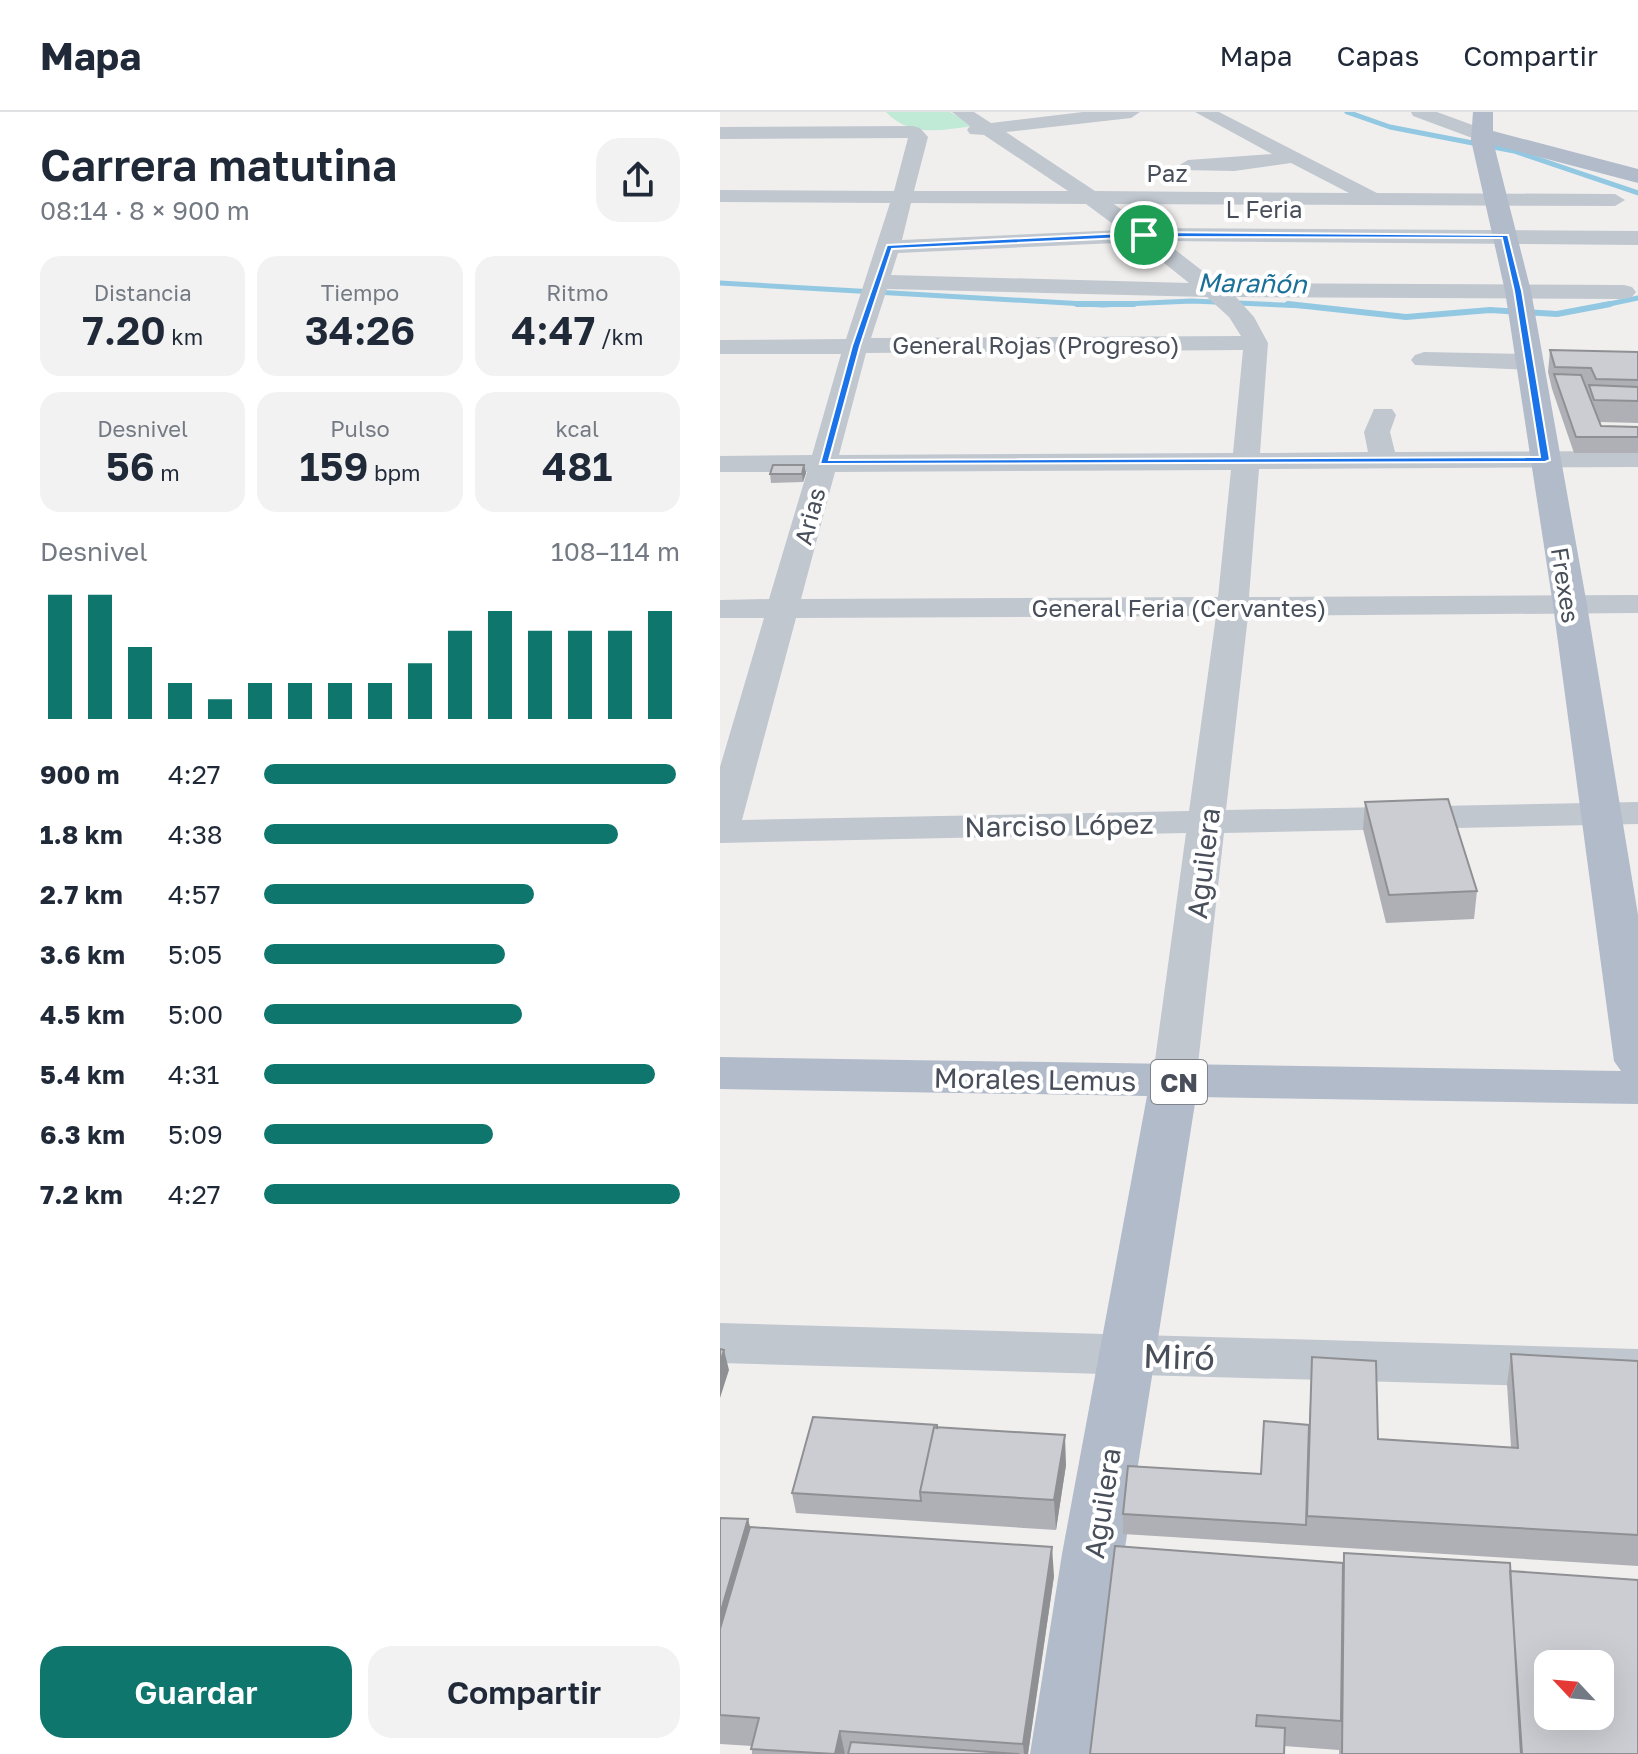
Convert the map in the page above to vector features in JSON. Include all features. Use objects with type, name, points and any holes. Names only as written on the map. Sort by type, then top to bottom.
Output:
[{"type":"main road","name":"Frexes","points":[[1483,112],[1482,141],[1520,305],[1570,605],[1638,1061]]},
{"type":"main road","points":[[1482,141],[1638,176]]},
{"type":"main road","name":"Morales Lemus","points":[[720,1073],[1638,1088]]},
{"type":"main road","name":"Aguilera","points":[[1064,1754],[1093,1554],[1174,1082]]},
{"type":"street","points":[[723,138],[740,112]]},
{"type":"street","points":[[872,112],[891,130]]},
{"type":"street","points":[[988,129],[1131,112]]},
{"type":"street","points":[[1204,112],[1376,198]]},
{"type":"street","points":[[1420,112],[1482,141]]},
{"type":"street","points":[[960,122],[988,129],[1094,198],[1144,235],[1245,319],[1256,343]]},
{"type":"street","points":[[723,138],[891,130]]},
{"type":"street","name":"Arias","points":[[720,832],[856,346],[902,198],[925,136],[891,130]]},
{"type":"street","points":[[1188,166],[1234,165],[1293,157]]},
{"type":"street","name":"Paz","points":[[720,196],[1615,200]]},
{"type":"street","name":"L Feria","points":[[889,247],[1144,235],[1638,238]]},
{"type":"street","points":[[875,288],[1180,290],[1218,296],[1520,305],[1624,292]]},
{"type":"street","name":"General Rojas (Progreso)","points":[[720,347],[1256,343]]},
{"type":"street","name":"Aguilera","points":[[1174,1082],[1209,821],[1233,606],[1256,343]]},
{"type":"street","points":[[1424,360],[1529,362]]},
{"type":"street","points":[[1383,415],[1377,432],[1383,460]]},
{"type":"street","points":[[720,464],[1638,459]]},
{"type":"street","name":"General Feria (Cervantes)","points":[[720,609],[1638,604]]},
{"type":"street","name":"Narciso López","points":[[720,832],[1638,813]]},
{"type":"street","name":"Miró","points":[[720,1343],[1638,1369]]},
{"type":"green space","points":[[886,112],[950,112],[974,126],[916,129]]},
{"type":"building","points":[[1550,350],[1638,352],[1638,380],[1596,379],[1591,368],[1555,367]]},
{"type":"building","points":[[1554,374],[1581,375],[1601,426],[1638,427],[1638,437],[1576,437]]},
{"type":"building","points":[[1589,385],[1638,387],[1638,401],[1594,400]]},
{"type":"building","points":[[773,465],[804,465],[802,474],[770,474]]},
{"type":"building","points":[[1448,799],[1477,891],[1389,895],[1365,802]]},
{"type":"building","points":[[1511,1354],[1638,1361],[1638,1535],[1307,1516],[1312,1357],[1376,1361],[1378,1439],[1518,1448]]},
{"type":"building","points":[[813,1417],[937,1425],[937,1428],[934,1427],[920,1492],[921,1501],[792,1493]]},
{"type":"building","points":[[1264,1421],[1309,1425],[1306,1525],[1123,1514],[1128,1466],[1261,1474]]},
{"type":"building","points":[[934,1427],[1065,1435],[1054,1500],[920,1492]]},
{"type":"building","points":[[720,1518],[748,1519],[720,1614]]},
{"type":"building","points":[[750,1527],[1052,1547],[1023,1744],[840,1731],[835,1754],[751,1749],[759,1718],[720,1715],[720,1629]]},
{"type":"building","points":[[1115,1546],[1343,1563],[1341,1721],[1257,1715],[1256,1726],[1285,1728],[1284,1754],[1090,1754]]},
{"type":"building","points":[[1344,1553],[1510,1563],[1521,1754],[1342,1754]]},
{"type":"building","points":[[1510,1571],[1638,1580],[1638,1754],[1522,1754]]},
{"type":"building","points":[[851,1742],[1019,1754],[848,1754]]},
{"type":"waterway","points":[[1347,112],[1390,127],[1514,151],[1638,193]]},
{"type":"waterway","name":"Marañón","points":[[720,283],[1085,304]]},
{"type":"waterway","name":"Marañón","points":[[1605,305],[1638,298]]},
{"type":"waterway","name":"Marañón","points":[[1124,304],[1192,301],[1306,306]]},
{"type":"waterway","name":"Marañón","points":[[1077,304],[1085,304]]},
{"type":"waterway","name":"Marañón","points":[[1085,304],[1124,304]]},
{"type":"waterway","name":"Marañón","points":[[1085,304],[1124,304]]},
{"type":"waterway","name":"Marañón","points":[[1124,304],[1134,304]]},
{"type":"waterway","name":"Marañón","points":[[1288,304],[1406,317],[1490,310],[1557,314],[1605,305]]},
{"type":"waterway","name":"Marañón","points":[[1605,305],[1610,304]]},
{"type":"waterway","name":"Marañón","points":[[1600,306],[1605,305]]},
{"type":"route","points":[[1144,235],[1505,236],[1518,291],[1545,460],[824,462],[856,346],[889,247],[1144,235]]}]
